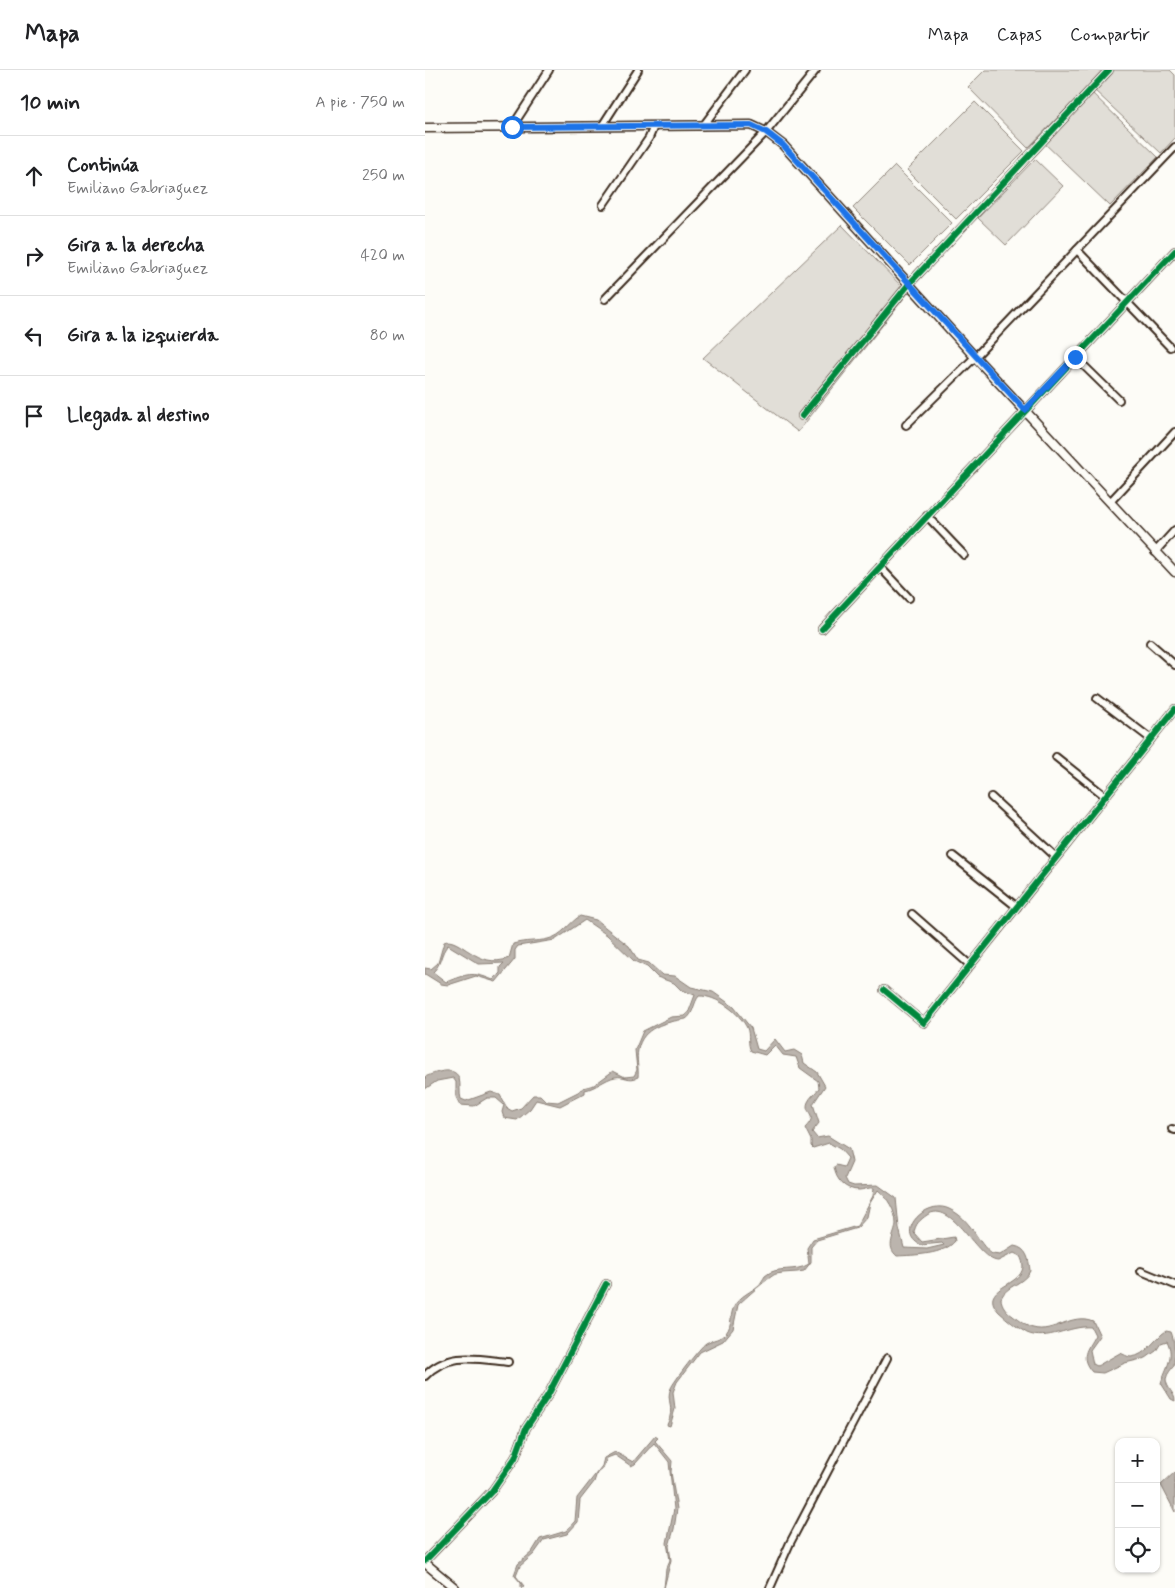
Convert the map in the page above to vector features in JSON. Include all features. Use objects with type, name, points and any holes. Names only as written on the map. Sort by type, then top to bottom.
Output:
[{"type":"main road","points":[[425,128],[751,125],[766,132],[783,145],[975,357],[1175,572]]},
{"type":"main road","points":[[425,1562],[455,1588]]},
{"type":"street","points":[[512,127],[549,70]]},
{"type":"street","points":[[601,126],[638,70]]},
{"type":"street","points":[[703,126],[745,70]]},
{"type":"street","points":[[605,299],[766,132],[816,70]]},
{"type":"street","points":[[802,416],[909,284],[1109,70]]},
{"type":"street","points":[[603,205],[649,138],[654,126]]},
{"type":"street","points":[[906,425],[975,357],[1175,147]]},
{"type":"street","points":[[1077,250],[1170,346]]},
{"type":"street","points":[[822,628],[1175,250]]},
{"type":"street","points":[[1075,357],[1119,400]]},
{"type":"street","points":[[1109,502],[1175,432]]},
{"type":"street","points":[[927,516],[964,556]]},
{"type":"street","points":[[1155,552],[1175,530]]},
{"type":"street","points":[[880,567],[909,598]]},
{"type":"street","points":[[1150,643],[1175,666]]},
{"type":"street","points":[[1097,698],[1151,739]]},
{"type":"street","points":[[884,990],[924,1022],[1175,709]]},
{"type":"street","points":[[1056,757],[1105,796]]},
{"type":"street","points":[[991,796],[1056,857]]},
{"type":"street","points":[[953,856],[1017,906]]},
{"type":"street","points":[[912,914],[970,965]]},
{"type":"street","points":[[1141,1271],[1175,1284]]},
{"type":"street","points":[[425,1562],[492,1491],[515,1458],[526,1428],[548,1395],[606,1284]]},
{"type":"street","points":[[425,1376],[433,1368],[445,1362],[461,1358],[508,1362]]},
{"type":"street","points":[[770,1588],[790,1543],[887,1358]]},
{"type":"shaded area","points":[[985,70],[1104,70],[1028,148],[968,87]]},
{"type":"shaded area","points":[[1111,70],[1170,70],[1175,75],[1175,138],[1161,153],[1093,89]]},
{"type":"shaded area","points":[[1090,91],[1158,157],[1110,206],[1041,140]]},
{"type":"shaded area","points":[[975,102],[1024,151],[956,219],[907,170]]},
{"type":"shaded area","points":[[1035,159],[1063,186],[1006,245],[978,218]]},
{"type":"shaded area","points":[[895,166],[952,223],[910,265],[853,208]]},
{"type":"shaded area","points":[[842,225],[908,293],[798,432],[703,358]]},
{"type":"shaded area","points":[[580,916],[596,920],[629,946],[638,960],[649,963],[662,975],[675,976],[691,987],[713,992],[734,1007],[751,1028],[757,1049],[764,1051],[775,1039],[785,1052],[794,1050],[802,1055],[804,1063],[817,1072],[825,1086],[813,1104],[819,1123],[812,1132],[817,1138],[828,1136],[849,1149],[852,1162],[845,1178],[848,1184],[854,1186],[878,1185],[896,1198],[899,1228],[904,1248],[927,1249],[944,1245],[942,1243],[921,1245],[913,1239],[910,1232],[916,1218],[923,1212],[931,1208],[940,1207],[949,1209],[964,1219],[992,1254],[1000,1255],[1014,1246],[1022,1249],[1028,1258],[1030,1271],[1024,1279],[1007,1290],[1001,1298],[1005,1308],[1020,1321],[1033,1328],[1048,1328],[1077,1319],[1093,1321],[1100,1336],[1090,1350],[1093,1364],[1097,1366],[1120,1353],[1130,1357],[1141,1354],[1166,1331],[1171,1332],[1175,1353],[1174,1365],[1166,1379],[1175,1401],[1171,1399],[1161,1383],[1170,1357],[1167,1341],[1161,1343],[1156,1351],[1146,1358],[1125,1363],[1103,1373],[1092,1372],[1085,1358],[1087,1349],[1095,1335],[1091,1327],[1075,1328],[1051,1335],[1035,1335],[1027,1333],[1012,1323],[999,1312],[993,1303],[994,1296],[999,1290],[1020,1274],[1023,1266],[1020,1256],[1014,1253],[998,1261],[990,1258],[981,1251],[955,1222],[946,1215],[937,1212],[927,1215],[920,1221],[915,1227],[914,1233],[922,1242],[954,1237],[955,1241],[950,1246],[936,1252],[897,1256],[893,1252],[891,1245],[896,1224],[893,1209],[885,1196],[878,1190],[870,1203],[867,1217],[857,1228],[817,1240],[811,1247],[811,1262],[804,1271],[773,1275],[738,1305],[733,1329],[723,1341],[700,1352],[677,1382],[673,1392],[675,1409],[670,1426],[667,1425],[671,1413],[669,1392],[673,1384],[687,1364],[706,1343],[726,1333],[730,1327],[733,1308],[737,1302],[759,1285],[765,1276],[770,1273],[804,1267],[809,1264],[807,1248],[813,1239],[857,1226],[873,1196],[874,1188],[854,1190],[845,1186],[839,1180],[834,1167],[836,1165],[844,1167],[848,1158],[840,1149],[829,1143],[813,1148],[811,1146],[811,1140],[805,1128],[811,1119],[807,1106],[809,1100],[819,1088],[818,1081],[800,1068],[796,1057],[783,1055],[775,1045],[765,1055],[751,1051],[747,1028],[744,1022],[727,1006],[706,996],[699,996],[691,1014],[686,1019],[663,1024],[644,1036],[637,1053],[638,1077],[632,1079],[611,1078],[585,1090],[585,1093],[560,1106],[536,1100],[530,1109],[517,1120],[504,1118],[502,1112],[504,1105],[496,1098],[487,1098],[474,1106],[460,1105],[456,1097],[456,1082],[453,1078],[437,1081],[425,1089],[425,1077],[443,1071],[453,1072],[459,1078],[461,1099],[466,1101],[491,1092],[500,1095],[507,1108],[512,1111],[521,1108],[533,1095],[540,1095],[546,1101],[558,1102],[583,1088],[594,1085],[613,1071],[625,1077],[634,1076],[637,1070],[635,1050],[643,1031],[671,1017],[685,1016],[695,995],[681,990],[674,983],[657,977],[647,967],[634,961],[607,935],[585,920],[555,940],[518,946],[515,950],[515,959],[496,982],[476,976],[448,985],[441,984],[425,974],[425,968],[431,969],[438,963],[444,942],[456,943],[479,957],[498,961],[509,958],[513,944],[553,937]],"holes":[[[448,945],[479,964],[504,963],[500,967],[500,973],[493,980],[480,975],[469,975],[446,982],[433,972]]]},
{"type":"shaded area","points":[[655,1436],[658,1438],[655,1441],[672,1461],[671,1472],[677,1509],[669,1546],[671,1560],[664,1588],[666,1569],[670,1560],[667,1543],[674,1509],[669,1462],[654,1443],[631,1466],[615,1455],[607,1458],[603,1468],[597,1473],[594,1482],[580,1500],[578,1522],[567,1534],[544,1540],[534,1554],[520,1566],[516,1576],[524,1586],[521,1588],[521,1583],[514,1575],[518,1564],[532,1552],[540,1539],[566,1531],[575,1521],[577,1498],[602,1466],[604,1458],[615,1452],[633,1462]]},
{"type":"shaded area","points":[[1175,1472],[1175,1512],[1161,1485]]},
{"type":"cycle path","points":[[802,416],[909,284],[1109,70]]},
{"type":"cycle path","points":[[822,629],[1175,251]]},
{"type":"cycle path","points":[[884,990],[924,1023],[1175,709]]},
{"type":"cycle path","points":[[425,1561],[492,1491],[515,1458],[526,1428],[548,1395],[606,1284]]},
{"type":"route","points":[[512,127],[751,125],[766,132],[783,145],[1025,410],[1075,357]]}]
